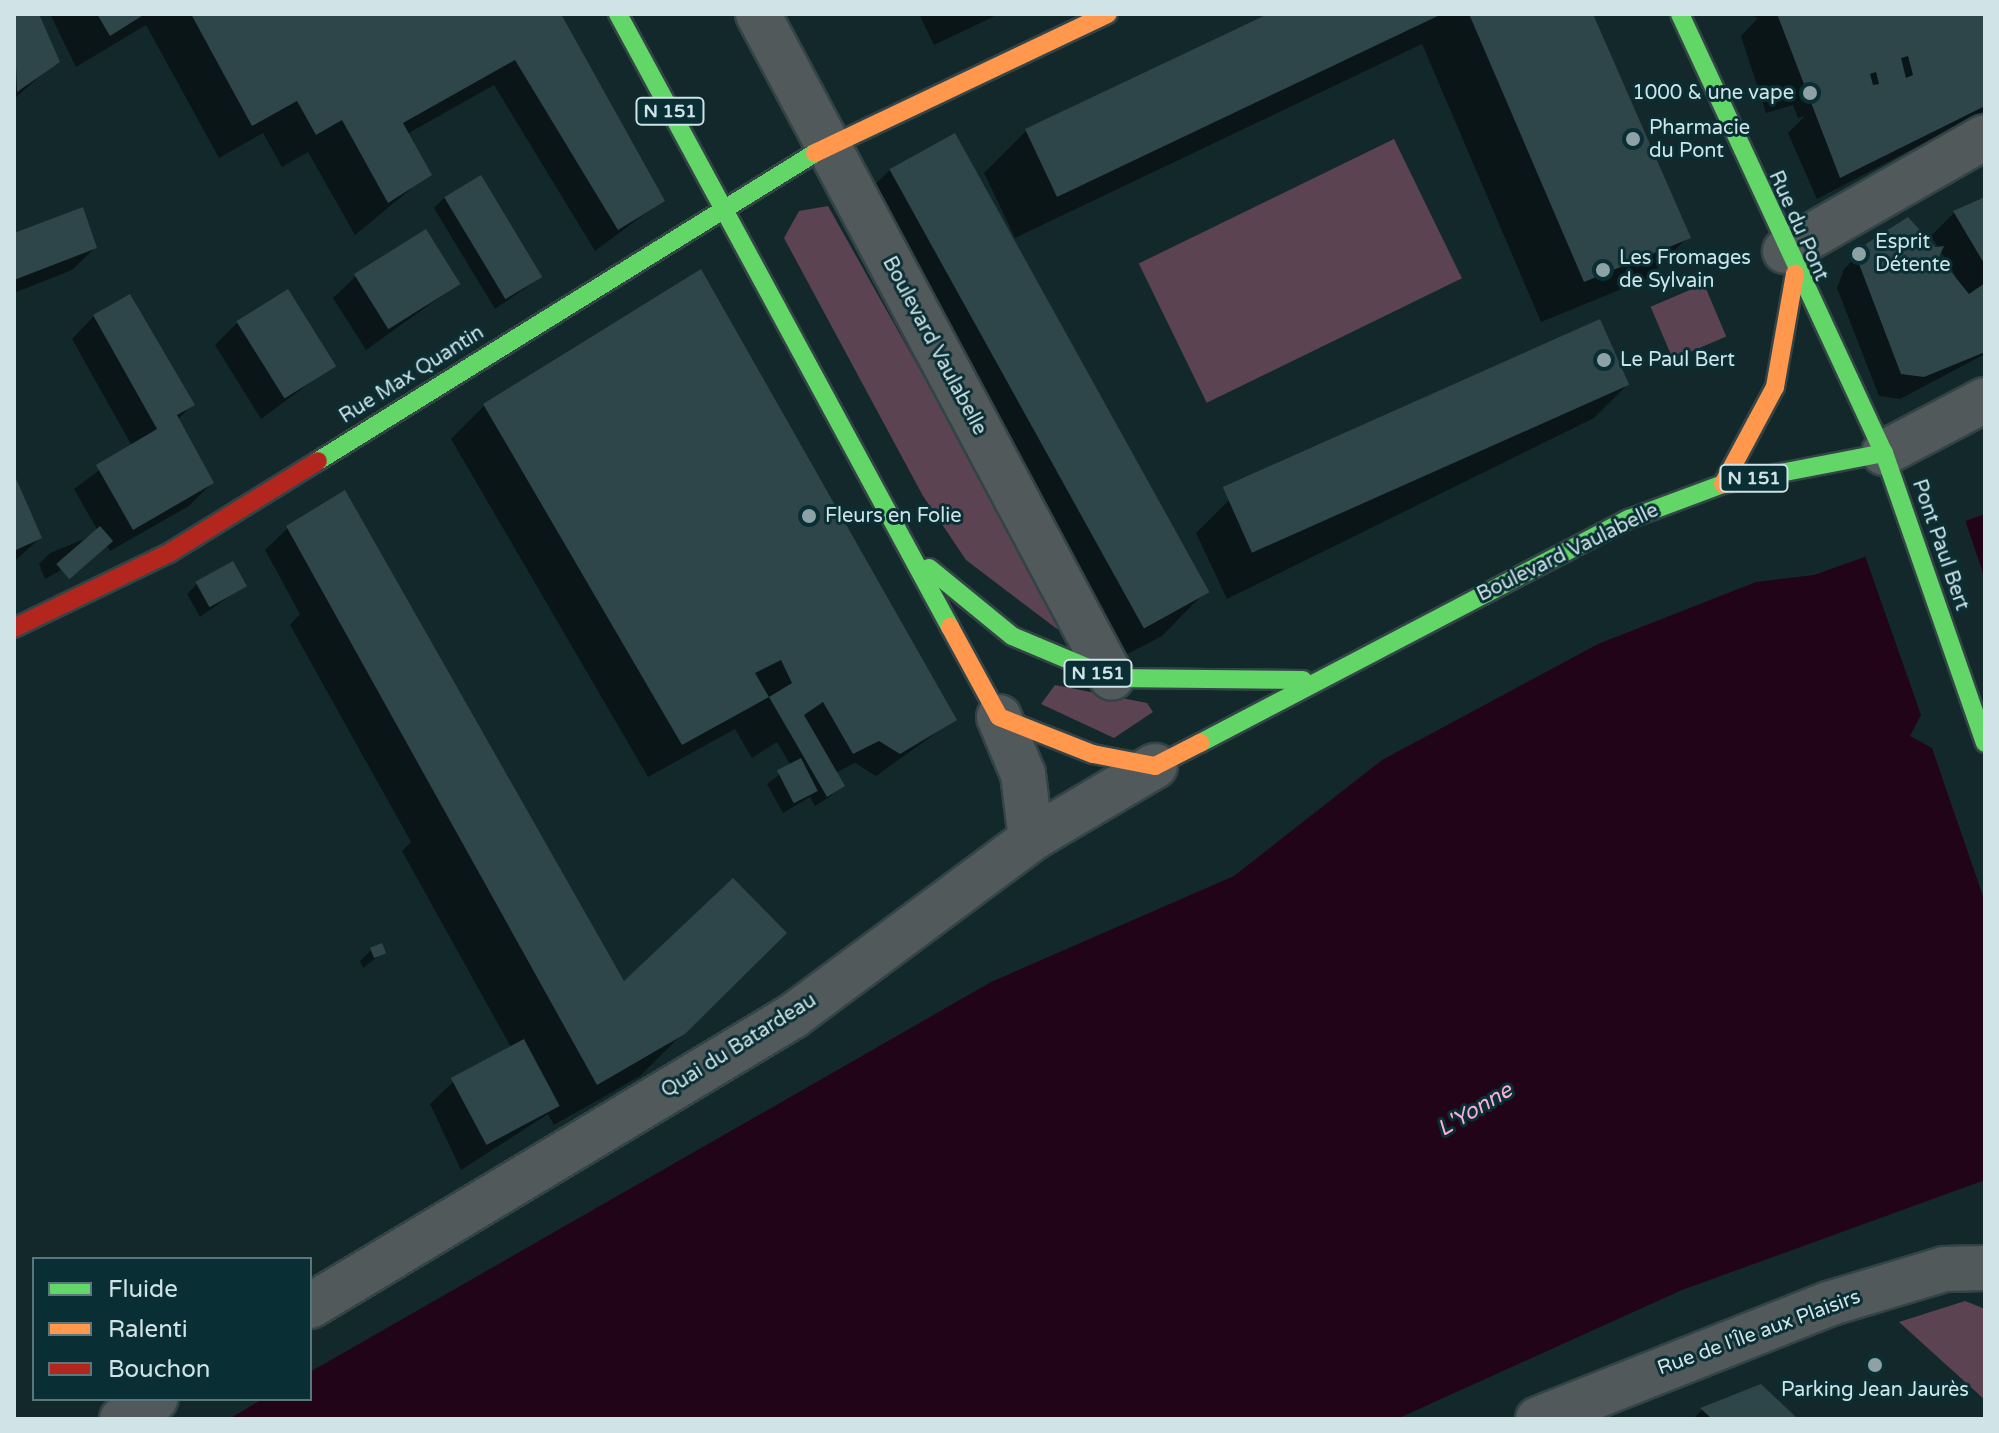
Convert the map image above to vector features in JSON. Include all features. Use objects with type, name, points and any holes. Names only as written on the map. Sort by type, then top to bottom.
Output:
[{"type":"main road","name":"Boulevard Vaulabelle","points":[[618,14],[721,208],[918,559],[999,717]]},
{"type":"main road","name":"Rue Max Quantin","points":[[14,628],[169,553],[721,208],[826,146],[1108,14]]},
{"type":"main road","name":"Rue du Pont","points":[[1680,14],[1790,263],[1884,453]]},
{"type":"main road","points":[[1723,484],[1775,387],[1790,263]]},
{"type":"main road","name":"Boulevard Vaulabelle","points":[[1155,766],[1312,680],[1629,519],[1723,484],[1884,453]]},
{"type":"main road","name":"Pont Paul Bert","points":[[1884,453],[1985,743]]},
{"type":"main road","name":"Boulevard Vaulabelle","points":[[918,559],[1012,636],[1112,678],[1172,684],[1312,680]]},
{"type":"main road","points":[[999,717],[1093,754],[1155,766]]},
{"type":"street","name":"Boulevard Vaulabelle","points":[[758,14],[1112,678]]},
{"type":"street","points":[[1790,263],[1985,137]]},
{"type":"street","points":[[1884,453],[1983,401]]},
{"type":"street","name":"Boulevard Vaulabelle","points":[[999,717],[1023,774],[1031,839]]},
{"type":"street","name":"Quai du Batardeau","points":[[312,1305],[793,1016],[1031,839],[1155,766]]},
{"type":"street","name":"Rue de l'Île aux Plaisirs","points":[[1538,1419],[1828,1304],[1945,1269],[1985,1268]]},
{"type":"street","points":[[122,1419],[152,1401]]},
{"type":"shaded area","points":[[1394,139],[1462,278],[1207,403],[1139,263]]},
{"type":"shaded area","points":[[828,206],[1062,623],[1057,629],[966,560],[923,496],[784,238],[799,211]]},
{"type":"shaded area","points":[[1704,284],[1726,336],[1673,359],[1651,307]]},
{"type":"shaded area","points":[[1055,685],[1147,703],[1153,712],[1114,738],[1041,704]]},
{"type":"shaded area","points":[[1965,1301],[1985,1309],[1985,1400],[1899,1322]]},
{"type":"water","name":"L'Yonne","points":[[1985,514],[1985,1180],[1682,1290],[1397,1419],[229,1419],[260,1401],[312,1401],[312,1371],[991,982],[1234,876],[1382,760],[1598,644],[1756,582],[1814,575]]},
{"type":"pier","points":[[1964,517],[1985,579],[1985,902],[1932,748],[1910,736],[1921,715],[1864,553]]},
{"type":"building","points":[[14,14],[39,14],[60,62],[17,92]]},
{"type":"building","points":[[97,14],[145,14],[110,36]]},
{"type":"building","points":[[191,14],[561,14],[665,201],[618,230],[515,60],[403,123],[432,175],[388,203],[342,120],[316,135],[297,101],[252,126]]},
{"type":"building","points":[[1268,14],[1442,14],[1057,197],[1025,129]]},
{"type":"building","points":[[1469,14],[1593,14],[1691,238],[1584,282]]},
{"type":"building","points":[[1777,14],[1985,14],[1985,106],[1840,178]],"holes":[[[1908,56],[1913,75],[1906,78],[1901,58]],[[1876,72],[1879,84],[1873,85],[1870,74]]]},
{"type":"building","points":[[955,133],[1210,592],[1144,629],[889,169]]},
{"type":"building","points":[[481,175],[542,277],[505,299],[444,197]]},
{"type":"building","points":[[1985,197],[1985,265],[1953,211]]},
{"type":"building","points":[[83,207],[97,248],[14,280],[14,233]]},
{"type":"building","points":[[1908,217],[1935,247],[1944,246],[1939,257],[1969,294],[1985,283],[1985,352],[1924,377],[1901,374],[1859,264],[1866,244]]},
{"type":"building","points":[[426,229],[460,284],[388,329],[354,274]]},
{"type":"building","points":[[701,269],[957,720],[900,754],[879,741],[853,754],[823,702],[804,715],[845,786],[827,797],[769,697],[682,745],[483,404]],"holes":[[[781,660],[792,683],[769,697],[755,673]]]},
{"type":"building","points":[[288,289],[336,366],[284,398],[236,321]]},
{"type":"building","points":[[130,294],[195,405],[177,415],[214,483],[133,530],[96,465],[157,429],[93,315]]},
{"type":"building","points":[[1600,319],[1629,385],[1252,553],[1223,487]]},
{"type":"building","points":[[14,474],[42,538],[14,551]]},
{"type":"building","points":[[345,490],[624,981],[733,878],[787,933],[685,1034],[597,1085],[286,526]]},
{"type":"building","points":[[100,526],[113,541],[69,579],[56,564]]},
{"type":"building","points":[[233,561],[247,586],[209,607],[195,582]]},
{"type":"building","points":[[801,758],[818,791],[794,803],[777,770]]},
{"type":"building","points":[[382,943],[386,953],[374,958],[370,948]]},
{"type":"building","points":[[524,1039],[560,1106],[486,1145],[451,1078]]},
{"type":"building","points":[[1761,1384],[1798,1419],[1712,1419],[1700,1408]]},
{"type":"traffic: fast","points":[[618,14],[950,627]]},
{"type":"traffic: fast","points":[[1680,14],[1884,453]]},
{"type":"traffic: fast","points":[[318,461],[815,153]]},
{"type":"traffic: fast","points":[[1200,743],[1629,519],[1723,484],[1884,453],[1985,743]]},
{"type":"traffic: fast","points":[[929,568],[1012,636],[1112,678],[1303,680]]},
{"type":"traffic: slow","points":[[815,153],[1108,14]]},
{"type":"traffic: slow","points":[[1723,484],[1775,387],[1795,274]]},
{"type":"traffic: slow","points":[[950,627],[999,717],[1093,754],[1155,766],[1200,743]]},
{"type":"traffic: jam","points":[[14,628],[169,553],[318,461]]},
{"type":"place","name":"1000 & une vape","points":[[1810,93]]},
{"type":"place","name":"Pharmacie du Pont","points":[[1633,139]]},
{"type":"place","name":"Esprit Détente","points":[[1859,254]]},
{"type":"place","name":"Les Fromages de Sylvain","points":[[1603,270]]},
{"type":"place","name":"Le Paul Bert","points":[[1604,360]]},
{"type":"place","name":"Fleurs en Folie","points":[[809,516]]},
{"type":"place","name":"Parking Jean Jaurès","points":[[1875,1365]]}]
